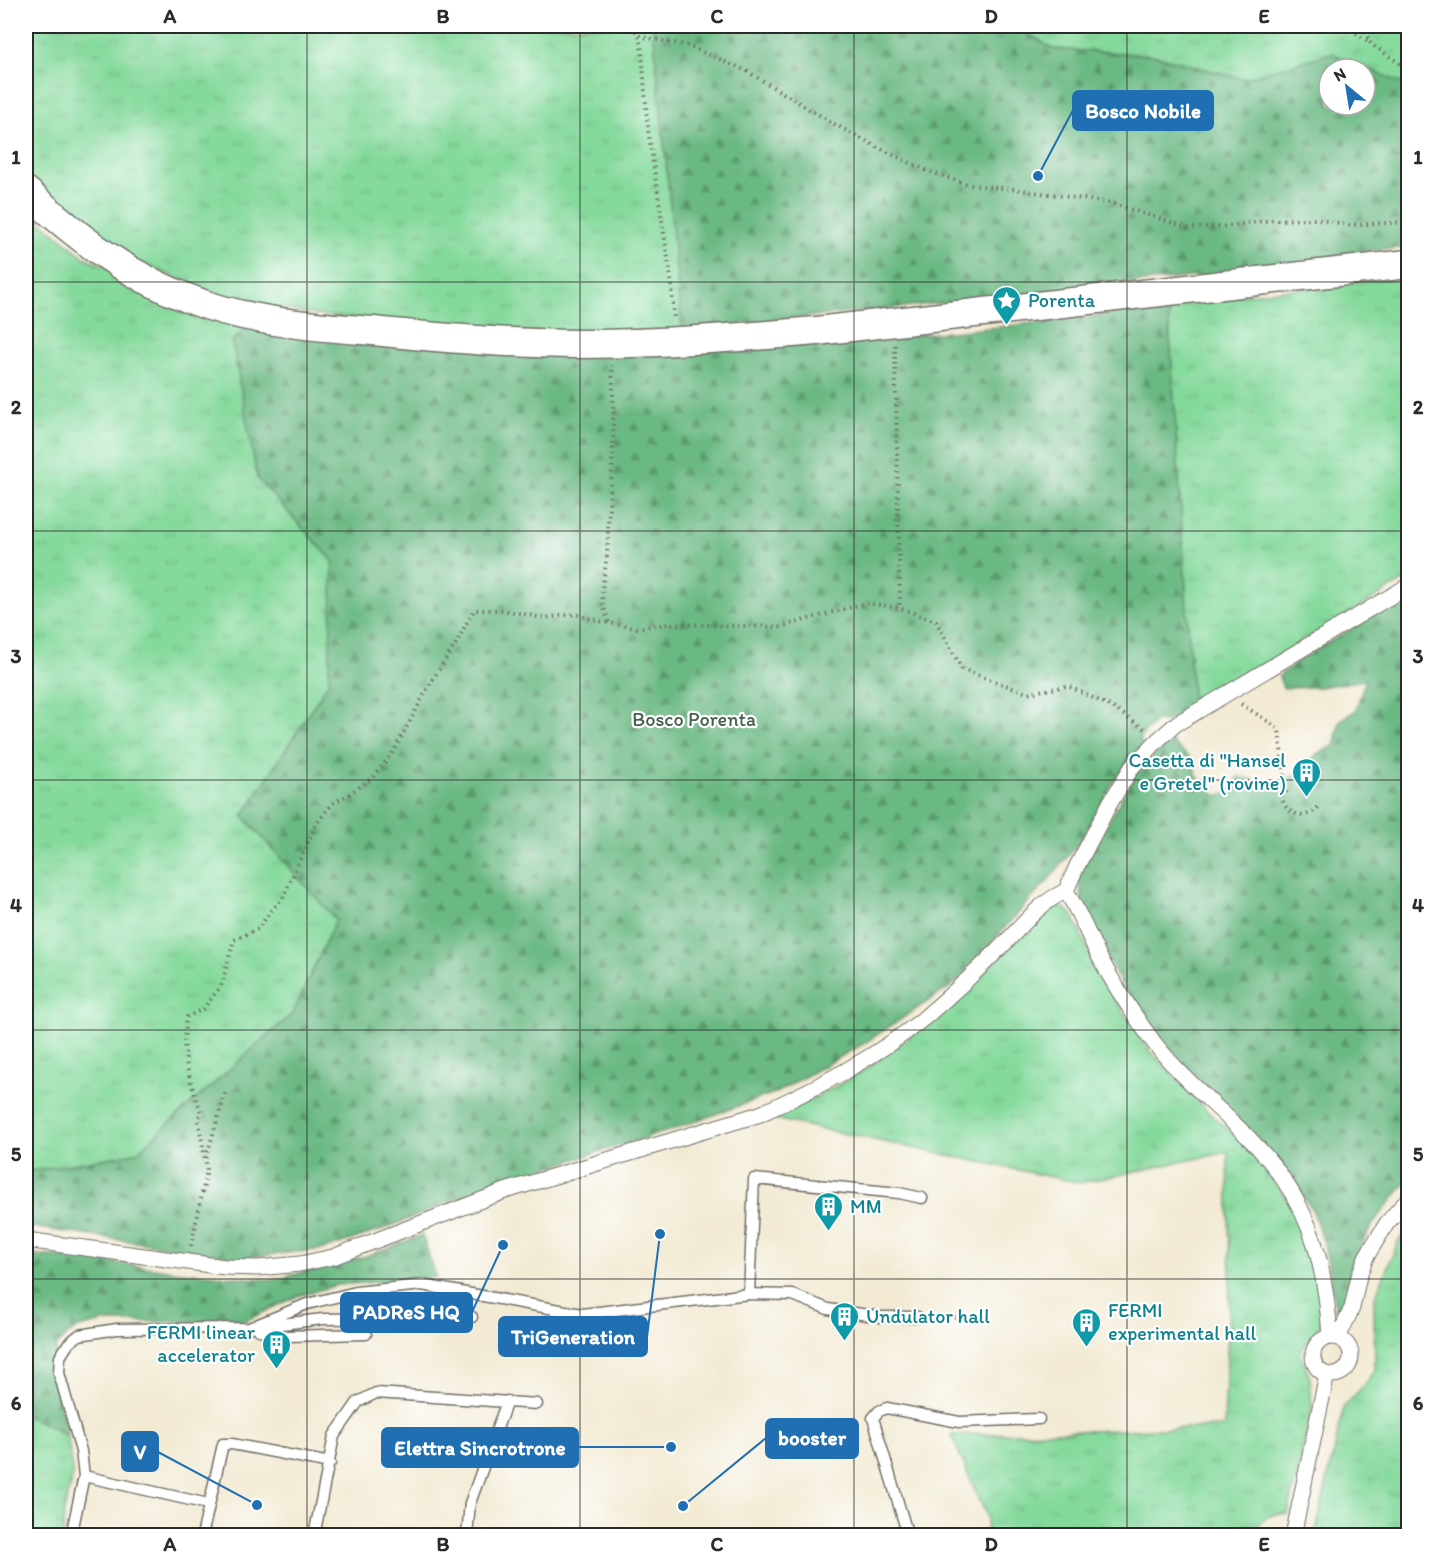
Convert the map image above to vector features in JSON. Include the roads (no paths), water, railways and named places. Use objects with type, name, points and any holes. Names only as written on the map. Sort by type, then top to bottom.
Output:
[{"type":"main road","points":[[26,191],[92,248],[131,273],[188,299],[236,314],[310,326],[471,340],[611,344],[741,338],[1408,264]]},
{"type":"street","points":[[26,1240],[225,1267],[258,1268],[300,1264],[333,1257],[505,1191],[760,1114],[833,1077],[921,1020],[998,950],[1039,908],[1052,897],[1066,891],[1110,803],[1132,767],[1176,724],[1408,586]]},
{"type":"street","points":[[1066,891],[1078,910],[1100,958],[1134,1016],[1195,1089],[1248,1137],[1270,1161],[1307,1220],[1327,1289],[1334,1337],[1349,1347],[1351,1354],[1347,1368],[1342,1373],[1327,1374],[1316,1365],[1313,1358],[1318,1344],[1334,1337],[1352,1308],[1366,1257],[1387,1223],[1408,1198]]},
{"type":"street","points":[[1293,1536],[1327,1374]]},
{"type":"lane","points":[[749,1294],[754,1179],[899,1193],[922,1198]]},
{"type":"lane","points":[[249,1328],[307,1304],[356,1292],[422,1285],[582,1314],[749,1294],[793,1295],[828,1309],[881,1317],[918,1317]]},
{"type":"lane","points":[[71,1536],[84,1476],[81,1451],[59,1373],[60,1357],[68,1344],[79,1335],[117,1329],[249,1328],[322,1319],[472,1317]]},
{"type":"lane","points":[[249,1328],[287,1336],[366,1334]]},
{"type":"lane","points":[[314,1536],[334,1436],[358,1402],[376,1393],[537,1404]]},
{"type":"lane","points":[[467,1536],[470,1503],[507,1401]]},
{"type":"lane","points":[[908,1536],[873,1418],[879,1411],[887,1408],[959,1422],[1039,1419]]},
{"type":"lane","points":[[202,1536],[223,1444],[231,1443],[330,1463]]},
{"type":"lane","points":[[84,1476],[208,1504]]},
{"type":"place","name":"Bosco Nobile","points":[[1038,176]]},
{"type":"place","name":"Porenta","points":[[1007,326]]},
{"type":"place","name":"Casetta di \"Hansel e Gretel\" (rovine)","points":[[1307,798]]},
{"type":"place","name":"MM","points":[[829,1232]]},
{"type":"place","name":"TriGeneration","points":[[660,1234]]},
{"type":"place","name":"PADReS HQ","points":[[503,1245]]},
{"type":"place","name":"Undulator hall","points":[[845,1342]]},
{"type":"place","name":"FERMI experimental hall","points":[[1087,1348]]},
{"type":"place","name":"FERMI linear accelerator","points":[[276,1370]]},
{"type":"place","name":"Elettra Sincrotrone","points":[[671,1447]]},
{"type":"place","name":"V","points":[[257,1505]]},
{"type":"place","name":"booster","points":[[683,1506]]},
{"type":"park label","name":"Bosco Porenta","points":[[694,719]]}]
